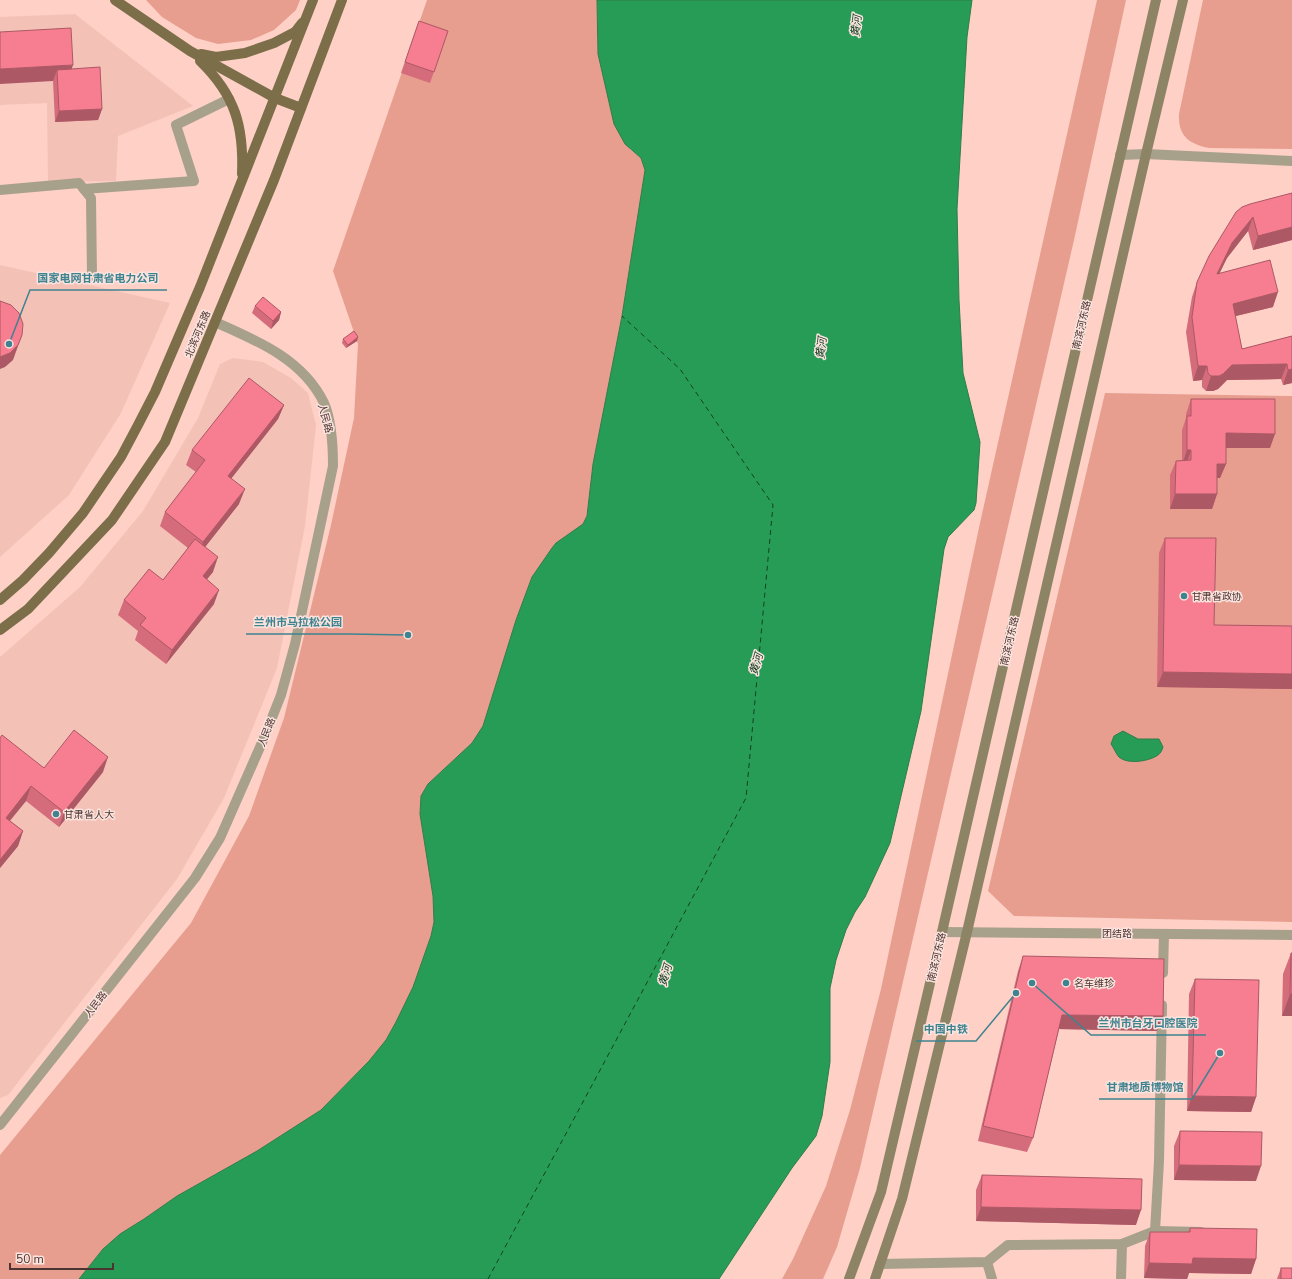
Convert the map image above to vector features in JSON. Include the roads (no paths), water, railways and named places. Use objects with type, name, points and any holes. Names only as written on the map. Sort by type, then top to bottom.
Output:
[{"type":"main road","points":[[115,0],[190,51],[275,98],[301,108]]},
{"type":"main road","points":[[129,0],[133,12]]},
{"type":"main road","name":"北滨河东路","points":[[0,600],[23,580],[49,553],[83,512],[121,457],[161,379],[200,287],[308,17],[313,0]]},
{"type":"main road","name":"北滨河东路","points":[[0,630],[28,609],[112,520],[165,442],[274,180],[342,0]]},
{"type":"main road","name":"南滨河东路","points":[[849,1279],[881,1192],[1156,0]]},
{"type":"main road","points":[[875,1279],[902,1199],[967,932],[1146,154],[1183,0]]},
{"type":"main road","points":[[190,51],[216,57],[245,53],[274,43],[295,32],[308,17]]},
{"type":"main road","points":[[190,51],[223,87],[233,106],[241,137],[243,153],[242,182]]},
{"type":"street","points":[[84,189],[194,181],[176,125],[229,99]]},
{"type":"street","points":[[1120,155],[1146,154],[1292,161]]},
{"type":"street","points":[[0,190],[79,183],[91,198],[92,276]]},
{"type":"street","name":"人民路","points":[[0,1125],[195,878],[220,838],[264,738],[281,695],[295,644],[333,466],[333,444],[330,424],[324,403],[311,384],[297,368],[280,354],[256,340],[215,322]]},
{"type":"street","name":"团结路","points":[[942,932],[1292,935]]},
{"type":"street","points":[[1155,1231],[1159,1161],[1164,934]]},
{"type":"street","points":[[880,1264],[987,1262],[1008,1245],[1122,1244],[1155,1231],[1209,1232]]},
{"type":"street","points":[[1121,1279],[1122,1244]]},
{"type":"street","points":[[987,1262],[992,1279]]},
{"type":"water","name":"黄河","points":[[597,0],[972,0],[967,37],[957,209],[959,300],[963,373],[980,442],[976,503],[974,510],[948,537],[944,549],[921,711],[890,843],[865,897],[846,930],[836,960],[830,988],[830,1062],[822,1116],[816,1136],[792,1168],[719,1279],[79,1279],[103,1249],[120,1234],[177,1196],[257,1151],[321,1110],[369,1061],[386,1040],[413,987],[431,936],[434,922],[433,896],[420,814],[421,796],[428,784],[472,743],[483,726],[516,620],[532,577],[556,543],[583,524],[587,516],[593,464],[622,316],[645,170],[641,158],[625,144],[614,124],[598,54]]},
{"type":"water","points":[[1123,731],[1138,739],[1159,739],[1163,747],[1159,754],[1150,759],[1128,761],[1123,759],[1118,756],[1111,744],[1114,736]]},
{"type":"place","name":"国家电网甘肃省电力公司","points":[[9,344]]},
{"type":"place","name":"甘肃省政协","points":[[1184,596]]},
{"type":"place","name":"兰州市马拉松公园","points":[[408,635]]},
{"type":"place","name":"甘肃省人大","points":[[56,814]]},
{"type":"place","name":"兰州市台牙口腔医院","points":[[1032,983]]},
{"type":"place","name":"名车维珍","points":[[1066,983]]},
{"type":"place","name":"中国中铁","points":[[1016,993]]},
{"type":"place","name":"甘肃地质博物馆","points":[[1220,1053]]}]
